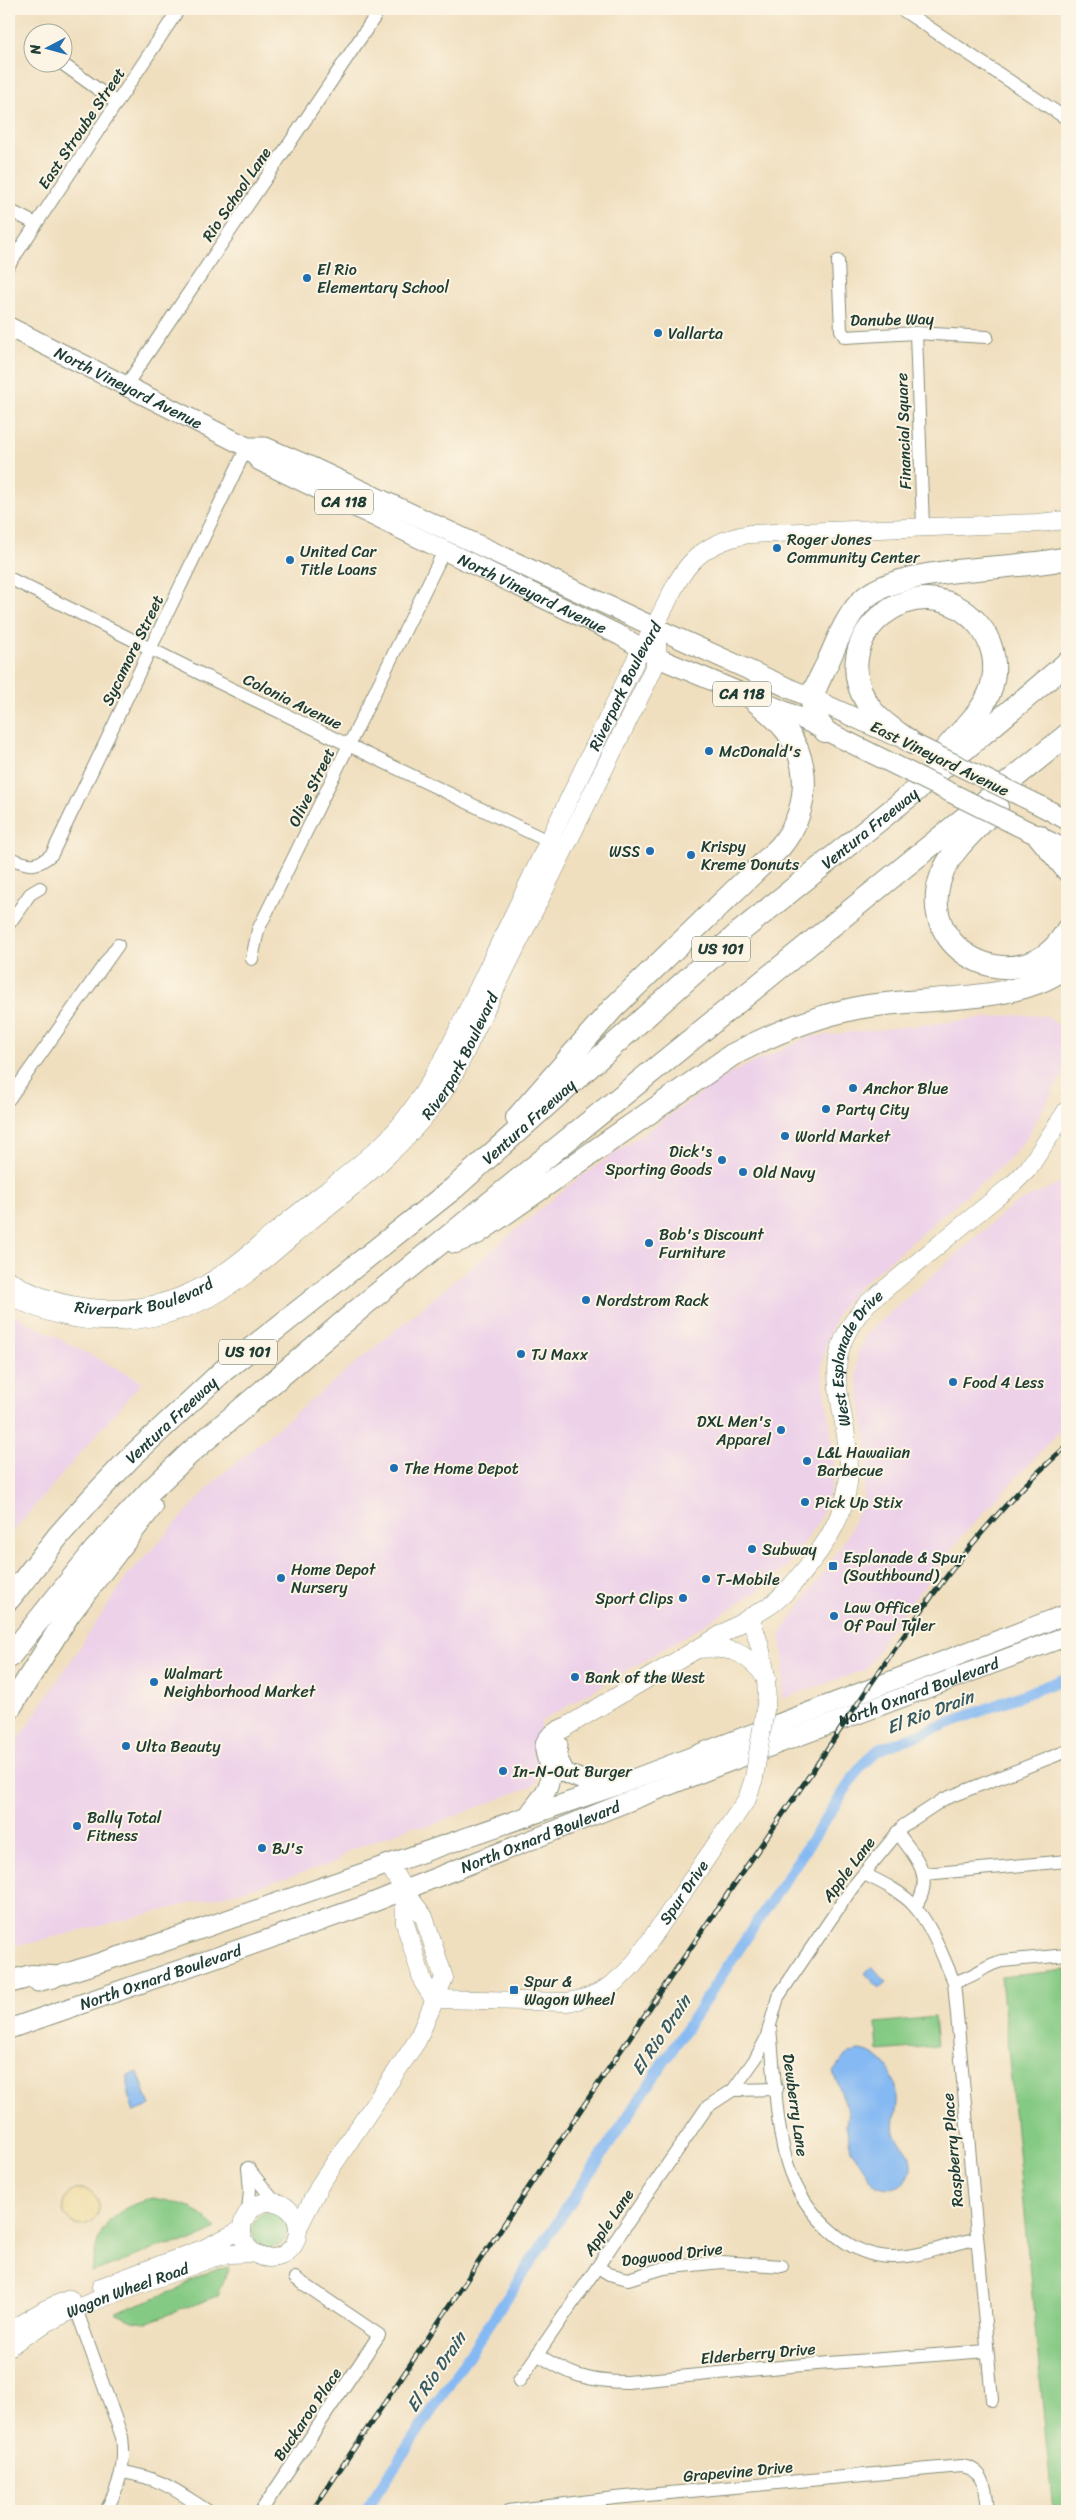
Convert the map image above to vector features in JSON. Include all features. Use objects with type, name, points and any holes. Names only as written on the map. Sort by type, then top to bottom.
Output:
[{"type":"highway","points":[[825,731],[814,717],[811,698],[847,620],[866,597],[881,588],[924,576],[1067,558]]},
{"type":"highway","points":[[912,743],[872,711],[860,691],[856,671],[857,653],[864,635],[887,610],[918,599],[937,600],[955,605],[970,615],[985,632],[993,652],[993,680],[985,704],[948,746],[918,788]]},
{"type":"highway","name":"Ventura Freeway","points":[[9,1599],[59,1535],[130,1458],[224,1371],[454,1188],[741,930],[918,788],[1067,663]]},
{"type":"highway","points":[[454,1188],[613,1008],[788,837],[801,811],[804,797],[801,762],[796,746],[786,729],[752,698]]},
{"type":"highway","name":"US 101","points":[[9,1657],[95,1550],[150,1491],[190,1453],[302,1356],[426,1254],[1067,735]]},
{"type":"highway","points":[[1017,777],[1005,798],[953,855],[944,868],[937,892],[942,924],[954,944],[966,955],[980,963],[1004,968],[1020,966],[1042,957],[1060,941],[1067,930]]},
{"type":"highway","points":[[1039,836],[1067,870]]},
{"type":"highway","points":[[426,1254],[477,1233],[732,1055],[768,1036],[826,1015],[855,1008],[1006,992],[1046,981],[1067,965]]},
{"type":"highway","points":[[9,1709],[68,1614],[127,1542],[190,1453]]},
{"type":"highway","points":[[9,1584],[59,1535]]},
{"type":"highway","points":[[9,1982],[31,1976],[52,1977]]},
{"type":"main road","name":"North Vineyard Avenue","points":[[9,327],[125,387],[248,447],[260,461],[444,552],[621,636],[658,658],[825,731]]},
{"type":"main road","name":"North Vineyard Avenue","points":[[248,447],[265,447],[314,468],[496,555],[811,698]]},
{"type":"main road","points":[[444,552],[452,548],[498,566],[525,567]]},
{"type":"main road","name":"East Vineyard Avenue","points":[[811,698],[912,743],[1067,820]]},
{"type":"main road","name":"East Vineyard Avenue","points":[[825,731],[1067,850]]},
{"type":"main road","name":"North Oxnard Boulevard","points":[[9,1992],[143,1949],[615,1786],[1067,1614]]},
{"type":"main road","name":"North Oxnard Boulevard","points":[[9,2029],[404,1890],[718,1766],[1067,1636]]},
{"type":"main road","points":[[564,1728],[557,1750],[562,1769],[565,1773],[590,1783],[615,1786]]},
{"type":"main road","points":[[528,1816],[549,1786],[549,1771],[544,1751],[545,1742],[551,1734],[564,1728]]},
{"type":"street","name":"East Stroube Street","points":[[9,265],[180,9]]},
{"type":"street","points":[[901,9],[1067,120]]},
{"type":"street","name":"Rio School Lane","points":[[125,387],[374,18]]},
{"type":"street","points":[[72,71],[117,103]]},
{"type":"street","points":[[9,210],[36,224]]},
{"type":"street","name":"Danube Way","points":[[838,261],[841,330],[844,336],[849,338],[916,333],[987,337]]},
{"type":"street","name":"Financial Square","points":[[916,333],[922,527]]},
{"type":"street","name":"Sycamore Street","points":[[9,858],[29,865],[41,864],[52,854],[248,447]]},
{"type":"street","points":[[656,628],[670,594],[682,572],[705,550],[719,542],[749,534],[1067,520]]},
{"type":"street","name":"Olive Street","points":[[252,959],[258,930],[444,552]]},
{"type":"street","name":"Colonia Avenue","points":[[9,578],[349,746],[548,842],[565,848]]},
{"type":"street","name":"Riverpark Boulevard","points":[[9,1280],[38,1295],[65,1304],[95,1308],[120,1309],[164,1301],[186,1294],[226,1271],[388,1139],[420,1100],[447,1053],[642,649],[656,628]]},
{"type":"street","name":"Riverpark Boulevard","points":[[9,1295],[46,1312],[95,1322],[118,1322],[172,1313],[203,1302],[235,1283],[367,1175],[406,1139],[437,1102],[461,1061],[658,658],[656,628]]},
{"type":"street","points":[[9,924],[30,894],[40,888]]},
{"type":"street","points":[[9,1099],[118,945]]},
{"type":"street","name":"West Esplanade Drive","points":[[564,1728],[772,1604],[793,1585],[830,1534],[841,1513],[847,1488],[849,1470],[836,1366],[843,1338],[849,1325],[868,1303],[1014,1183],[1028,1169],[1067,1110]]},
{"type":"street","name":"Spur Drive","points":[[434,1999],[567,2002],[585,1999],[602,1992],[620,1980],[636,1962],[747,1799],[754,1778],[766,1704],[767,1678],[762,1654],[750,1617]]},
{"type":"street","points":[[694,1650],[716,1648],[740,1653],[752,1660],[767,1678]]},
{"type":"street","name":"Apple Lane","points":[[518,2381],[702,2114],[719,2097],[733,2090],[756,2058],[766,2039],[778,1997],[864,1874],[897,1832],[921,1812],[944,1799],[1067,1751]]},
{"type":"street","points":[[897,1832],[914,1854],[924,1874],[923,1896],[915,1907]]},
{"type":"street","points":[[924,1874],[1067,1861]]},
{"type":"street","points":[[299,2226],[291,2210],[278,2202],[248,2168],[250,2190],[248,2211],[242,2222],[241,2230],[246,2246],[253,2253],[269,2258],[284,2255],[295,2243],[299,2226],[321,2183],[417,2041],[428,2019],[434,1999],[423,1982],[405,1923],[404,1890],[389,1865]]},
{"type":"street","name":"Raspberry Place","points":[[864,1874],[881,1882],[915,1907],[931,1933],[954,1982],[992,2400]]},
{"type":"street","points":[[954,1982],[967,1979],[993,1963],[1067,1955]]},
{"type":"street","name":"Dewberry Lane","points":[[769,2024],[783,2147],[790,2172],[802,2194],[833,2234],[868,2254],[889,2257],[911,2257],[947,2245],[977,2239]]},
{"type":"street","points":[[733,2090],[777,2089]]},
{"type":"street","points":[[248,2211],[256,2206],[306,2194],[321,2183]]},
{"type":"street","name":"Wagon Wheel Road","points":[[9,2347],[74,2304],[203,2249],[241,2230]]},
{"type":"street","name":"Wagon Wheel Road","points":[[9,2331],[46,2309],[74,2304],[212,2258],[230,2254],[253,2253]]},
{"type":"street","name":"Dogwood Drive","points":[[598,2267],[609,2274],[628,2279],[664,2268],[712,2262],[782,2266]]},
{"type":"street","name":"Buckaroo Place","points":[[261,2511],[379,2335],[294,2278]]},
{"type":"street","points":[[74,2304],[120,2427],[124,2448],[123,2472],[118,2488],[106,2511]]},
{"type":"street","name":"Elderberry Drive","points":[[537,2354],[573,2375],[606,2382],[627,2382],[800,2365],[987,2351]]},
{"type":"street","name":"Grapevine Drive","points":[[508,2511],[961,2466],[971,2467],[979,2473],[984,2482],[988,2511]]},
{"type":"street","points":[[123,2472],[149,2476],[164,2482],[208,2511]]},
{"type":"shaded area","points":[[1014,1015],[1046,1016],[1067,1032],[1067,1067],[1024,1142],[1002,1165],[856,1289],[838,1312],[826,1343],[822,1365],[834,1456],[832,1484],[820,1519],[788,1565],[762,1588],[719,1616],[542,1721],[535,1742],[539,1775],[535,1784],[529,1787],[427,1827],[413,1826],[346,1852],[335,1862],[254,1888],[22,1945],[9,1944],[9,1757],[12,1749],[128,1575],[220,1476],[572,1183],[729,1074],[809,1037]]},
{"type":"shaded area","points":[[1067,1142],[1067,1423],[961,1537],[886,1636],[867,1669],[782,1699],[784,1663],[780,1635],[846,1539],[862,1502],[868,1454],[857,1380],[857,1354],[866,1334],[1011,1206],[1063,1181],[1063,1149]]},
{"type":"shaded area","points":[[9,1312],[142,1382],[9,1536]]},
{"type":"green space","points":[[1067,1970],[1067,2511],[1053,2511],[1001,1977]]},
{"type":"green space","points":[[934,2017],[937,2046],[878,2051],[876,2023]]},
{"type":"green space","points":[[153,2198],[188,2206],[201,2214],[216,2229],[192,2241],[166,2245],[92,2272],[97,2243],[108,2223],[126,2209]]},
{"type":"green space","points":[[270,2212],[282,2218],[288,2230],[282,2242],[270,2248],[258,2242],[252,2230],[258,2218]]},
{"type":"green space","points":[[229,2267],[218,2296],[145,2323],[132,2321],[115,2313],[181,2288],[191,2280],[213,2270]]},
{"type":"sand","points":[[81,2189],[88,2190],[94,2194],[98,2200],[98,2214],[94,2220],[88,2224],[81,2225],[74,2224],[68,2220],[64,2214],[63,2207],[64,2200],[68,2194],[74,2190]]},
{"type":"water","points":[[872,1966],[886,1982],[879,1988],[865,1973]]},
{"type":"water","points":[[858,2051],[875,2056],[882,2062],[888,2068],[895,2085],[897,2103],[894,2123],[895,2134],[909,2154],[911,2169],[908,2179],[894,2189],[875,2185],[851,2150],[846,2124],[848,2110],[833,2072],[846,2055]]},
{"type":"water","points":[[138,2072],[150,2106],[134,2112],[128,2094],[128,2076]]},
{"type":"waterway","name":"El Rio Drain","points":[[365,2511],[861,1766],[878,1750],[1067,1678]]},
{"type":"railway","points":[[312,2511],[887,1659],[953,1568],[988,1525],[1026,1484],[1067,1446]]},
{"type":"place","name":"El Rio Elementary School","points":[[307,278]]},
{"type":"place","name":"Vallarta","points":[[658,333]]},
{"type":"place","name":"Roger Jones Community Center","points":[[777,548]]},
{"type":"place","name":"United Car Title Loans","points":[[290,560]]},
{"type":"place","name":"McDonald's","points":[[709,751]]},
{"type":"place","name":"WSS","points":[[650,851]]},
{"type":"place","name":"Krispy Kreme Donuts","points":[[691,855]]},
{"type":"place","name":"Anchor Blue","points":[[853,1088]]},
{"type":"place","name":"Party City","points":[[826,1109]]},
{"type":"place","name":"World Market","points":[[785,1136]]},
{"type":"place","name":"Dick's Sporting Goods","points":[[722,1160]]},
{"type":"place","name":"Old Navy","points":[[743,1172]]},
{"type":"place","name":"Bob's Discount Furniture","points":[[649,1243]]},
{"type":"place","name":"Nordstrom Rack","points":[[586,1300]]},
{"type":"place","name":"TJ Maxx","points":[[521,1354]]},
{"type":"place","name":"Food 4 Less","points":[[953,1382]]},
{"type":"place","name":"DXL Men's Apparel","points":[[781,1430]]},
{"type":"place","name":"L&L Hawaiian Barbecue","points":[[807,1461]]},
{"type":"place","name":"The Home Depot","points":[[394,1468]]},
{"type":"place","name":"Pick Up Stix","points":[[805,1502]]},
{"type":"place","name":"Subway","points":[[752,1549]]},
{"type":"place","name":"Esplanade & Spur (Southbound)","points":[[833,1566]]},
{"type":"place","name":"Home Depot Nursery","points":[[281,1578]]},
{"type":"place","name":"T-Mobile","points":[[706,1579]]},
{"type":"place","name":"Sport Clips","points":[[683,1598]]},
{"type":"place","name":"Law Office Of Paul Tyler","points":[[834,1616]]},
{"type":"place","name":"Bank of the West","points":[[575,1677]]},
{"type":"place","name":"Walmart Neighborhood Market","points":[[154,1682]]},
{"type":"place","name":"Ulta Beauty","points":[[126,1746]]},
{"type":"place","name":"In-N-Out Burger","points":[[503,1771]]},
{"type":"place","name":"Bally Total Fitness","points":[[77,1826]]},
{"type":"place","name":"BJ's","points":[[262,1848]]},
{"type":"place","name":"Spur & Wagon Wheel","points":[[514,1990]]}]
